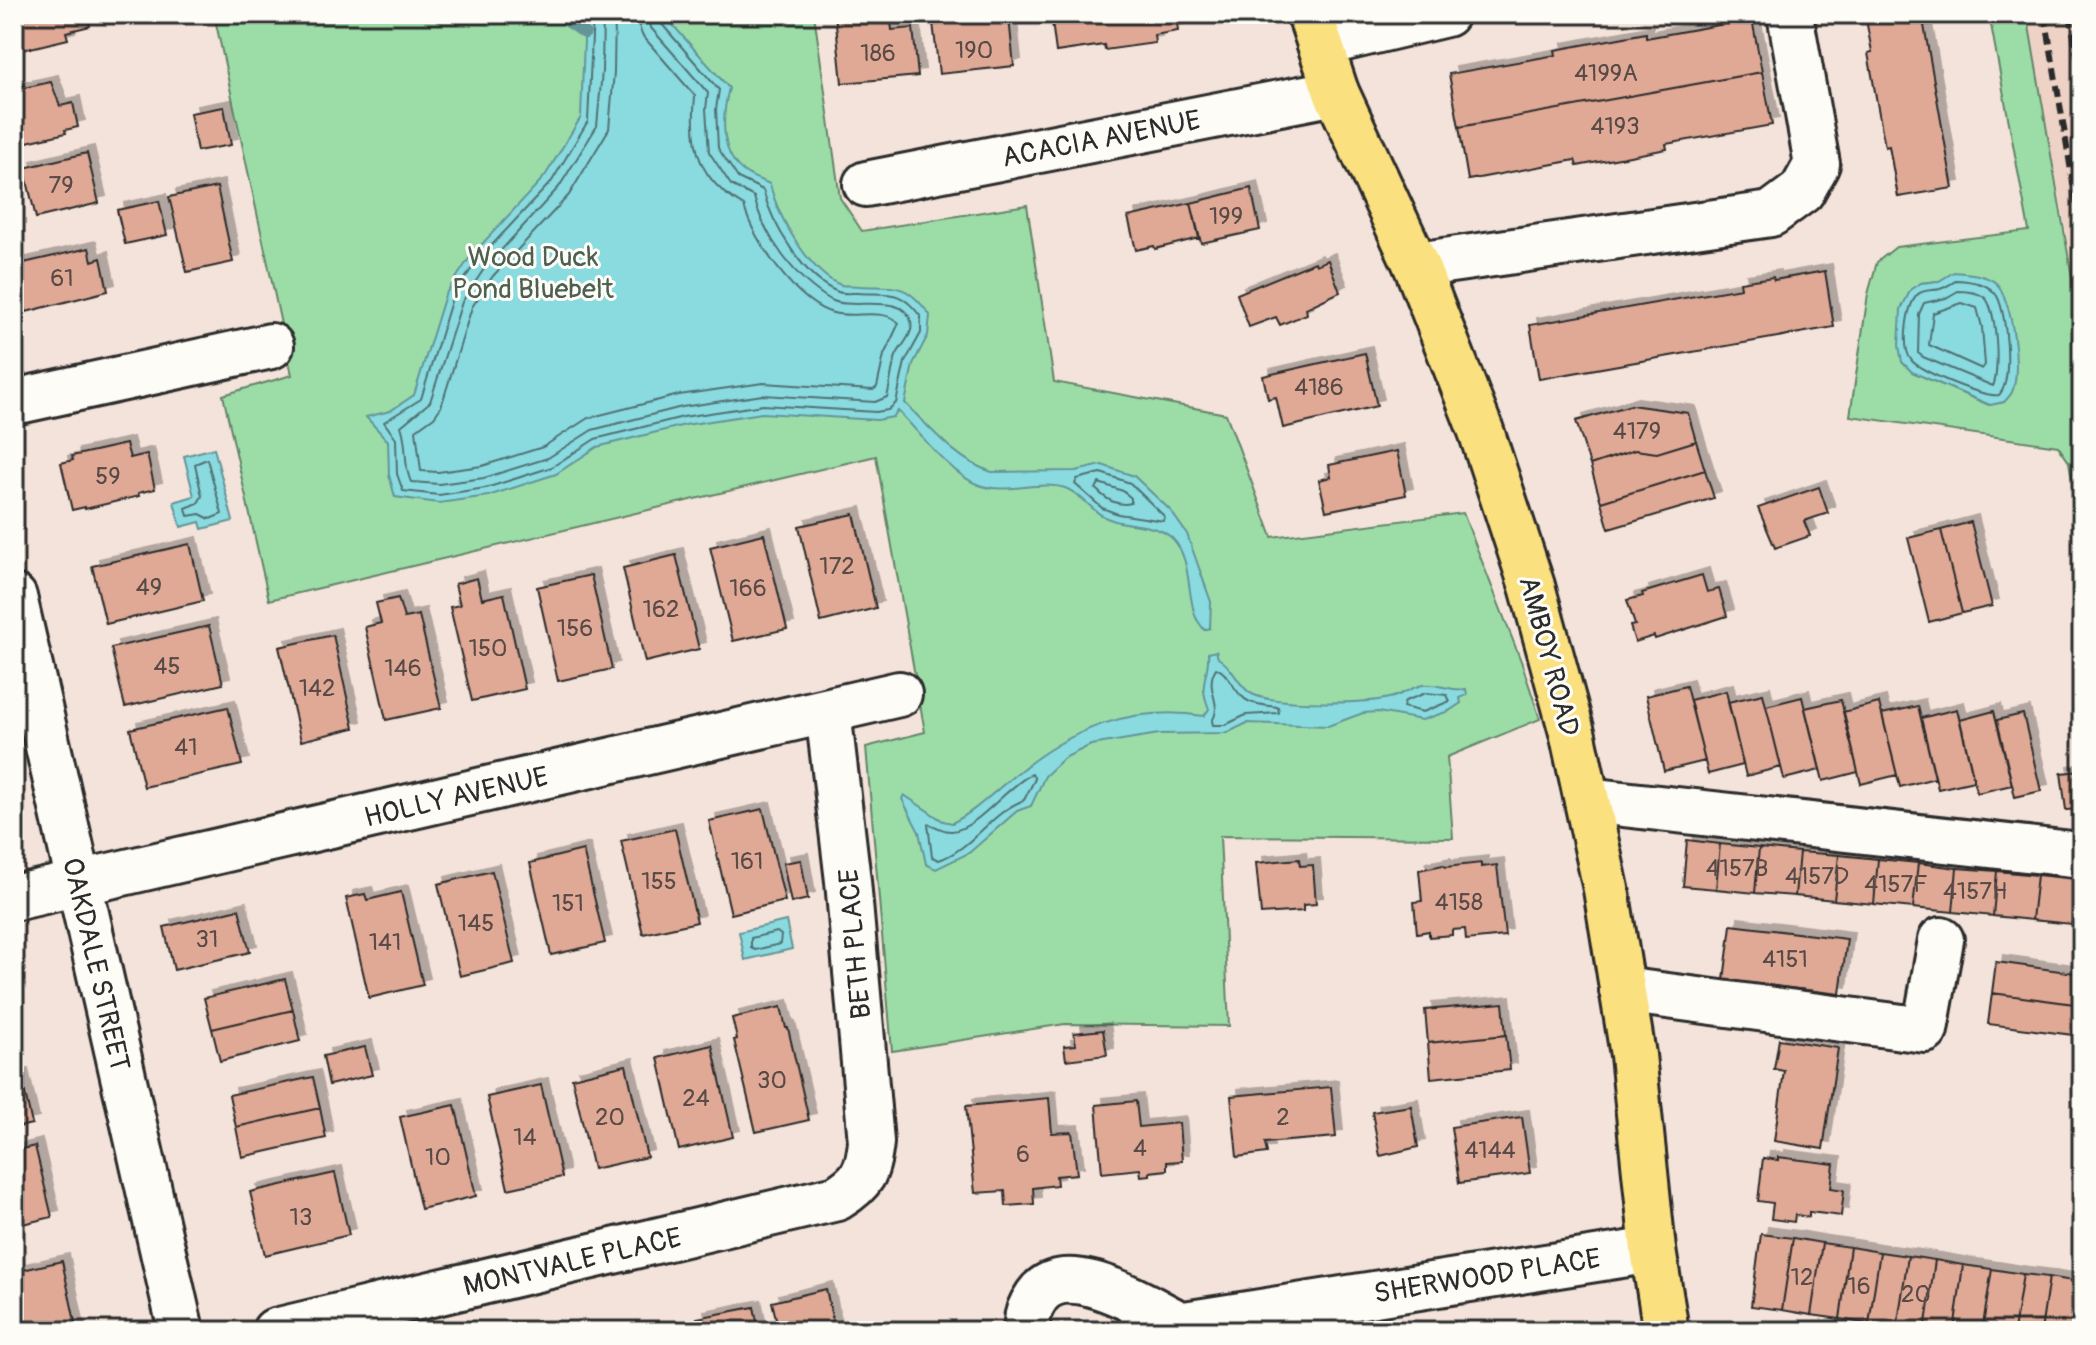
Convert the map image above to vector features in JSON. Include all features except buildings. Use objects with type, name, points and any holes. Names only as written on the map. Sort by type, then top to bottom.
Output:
[{"type":"main road","name":"AMBOY ROAD","points":[[1315,29],[1336,92],[1416,265],[1481,431],[1532,586],[1573,736],[1606,889],[1633,1055],[1653,1250],[1666,1331]]},
{"type":"street","points":[[1315,29],[1446,14]]},
{"type":"street","points":[[1416,265],[1771,214],[1802,191],[1817,164],[1790,14]]},
{"type":"street","name":"ACACIA AVENUE","points":[[866,184],[1336,92]]},
{"type":"street","points":[[14,402],[271,346]]},
{"type":"street","name":"OAKDALE STREET","points":[[14,597],[181,1331]]},
{"type":"street","name":"HOLLY AVENUE","points":[[14,898],[899,694]]},
{"type":"street","name":"BETH PLACE","points":[[828,711],[848,881],[871,1142],[863,1177]]},
{"type":"street","points":[[1587,800],[2072,854]]},
{"type":"street","points":[[1622,990],[1925,1030],[1941,940]]},
{"type":"street","name":"MONTVALE PLACE","points":[[275,1331],[837,1198],[853,1189],[863,1177]]},
{"type":"street","name":"SHERWOOD PLACE","points":[[1029,1331],[1027,1325],[1031,1306],[1040,1292],[1056,1282],[1078,1280],[1104,1287],[1160,1328],[1653,1250]]},
{"type":"shaded area","points":[[2027,14],[2082,14],[2082,336],[2069,247]]},
{"type":"green space","name":"Wood Duck Pond Bluebelt","points":[[214,14],[814,14],[840,198],[862,231],[1027,205],[1054,382],[1226,414],[1272,537],[1463,513],[1521,661],[1540,719],[1447,757],[1453,838],[1220,836],[1229,1026],[1065,1024],[892,1051],[866,747],[925,732],[876,456],[269,600],[223,395],[292,375]]},
{"type":"green space","points":[[1989,14],[2027,14],[2082,336],[2082,537],[2069,462],[2058,446],[1850,416],[1868,294],[1877,262],[1896,247],[2029,231]],"holes":[[[1939,281],[2004,402],[1989,405],[1912,372],[1902,362],[1921,283]]]},
{"type":"water","points":[[585,14],[663,14],[729,88],[724,122],[731,156],[746,173],[770,184],[787,227],[818,269],[841,285],[900,289],[921,304],[930,315],[928,335],[913,364],[905,403],[945,443],[967,460],[992,472],[1076,471],[1102,465],[1134,476],[1170,510],[1187,534],[1211,602],[1210,628],[1204,630],[1196,617],[1183,556],[1167,534],[1107,518],[1065,488],[1000,489],[968,480],[947,463],[898,411],[893,417],[877,420],[762,413],[685,425],[597,447],[556,474],[488,496],[439,503],[395,497],[389,475],[388,441],[366,417],[390,411],[414,395],[445,295],[470,257],[545,176],[581,117]]},
{"type":"water","points":[[1954,272],[1976,274],[1992,280],[2002,291],[2007,304],[2014,336],[2016,369],[2012,392],[2004,402],[1990,405],[1912,372],[1902,362],[1899,346],[1901,309],[1911,289],[1921,283],[1939,281]]},
{"type":"water","points":[[214,448],[233,521],[202,529],[200,522],[181,527],[174,502],[194,496],[184,456]]},
{"type":"water","points":[[1216,651],[1218,658],[1247,691],[1263,698],[1298,702],[1377,700],[1429,685],[1466,689],[1467,695],[1460,698],[1461,703],[1449,711],[1422,720],[1378,712],[1363,713],[1328,726],[1247,723],[1227,733],[1159,734],[1091,745],[1064,758],[1045,776],[1031,806],[1017,811],[969,853],[936,869],[926,864],[919,832],[902,799],[904,795],[943,821],[952,823],[977,807],[1037,758],[1081,733],[1127,717],[1177,713],[1204,716],[1209,709],[1204,691],[1208,653]]},
{"type":"water","points":[[786,921],[792,949],[745,960],[739,932]]},
{"type":"waterway","points":[[557,14],[585,33]]},
{"type":"railway","points":[[2045,14],[2082,237]]},
{"type":"railway","points":[[2070,14],[2082,84]]}]
